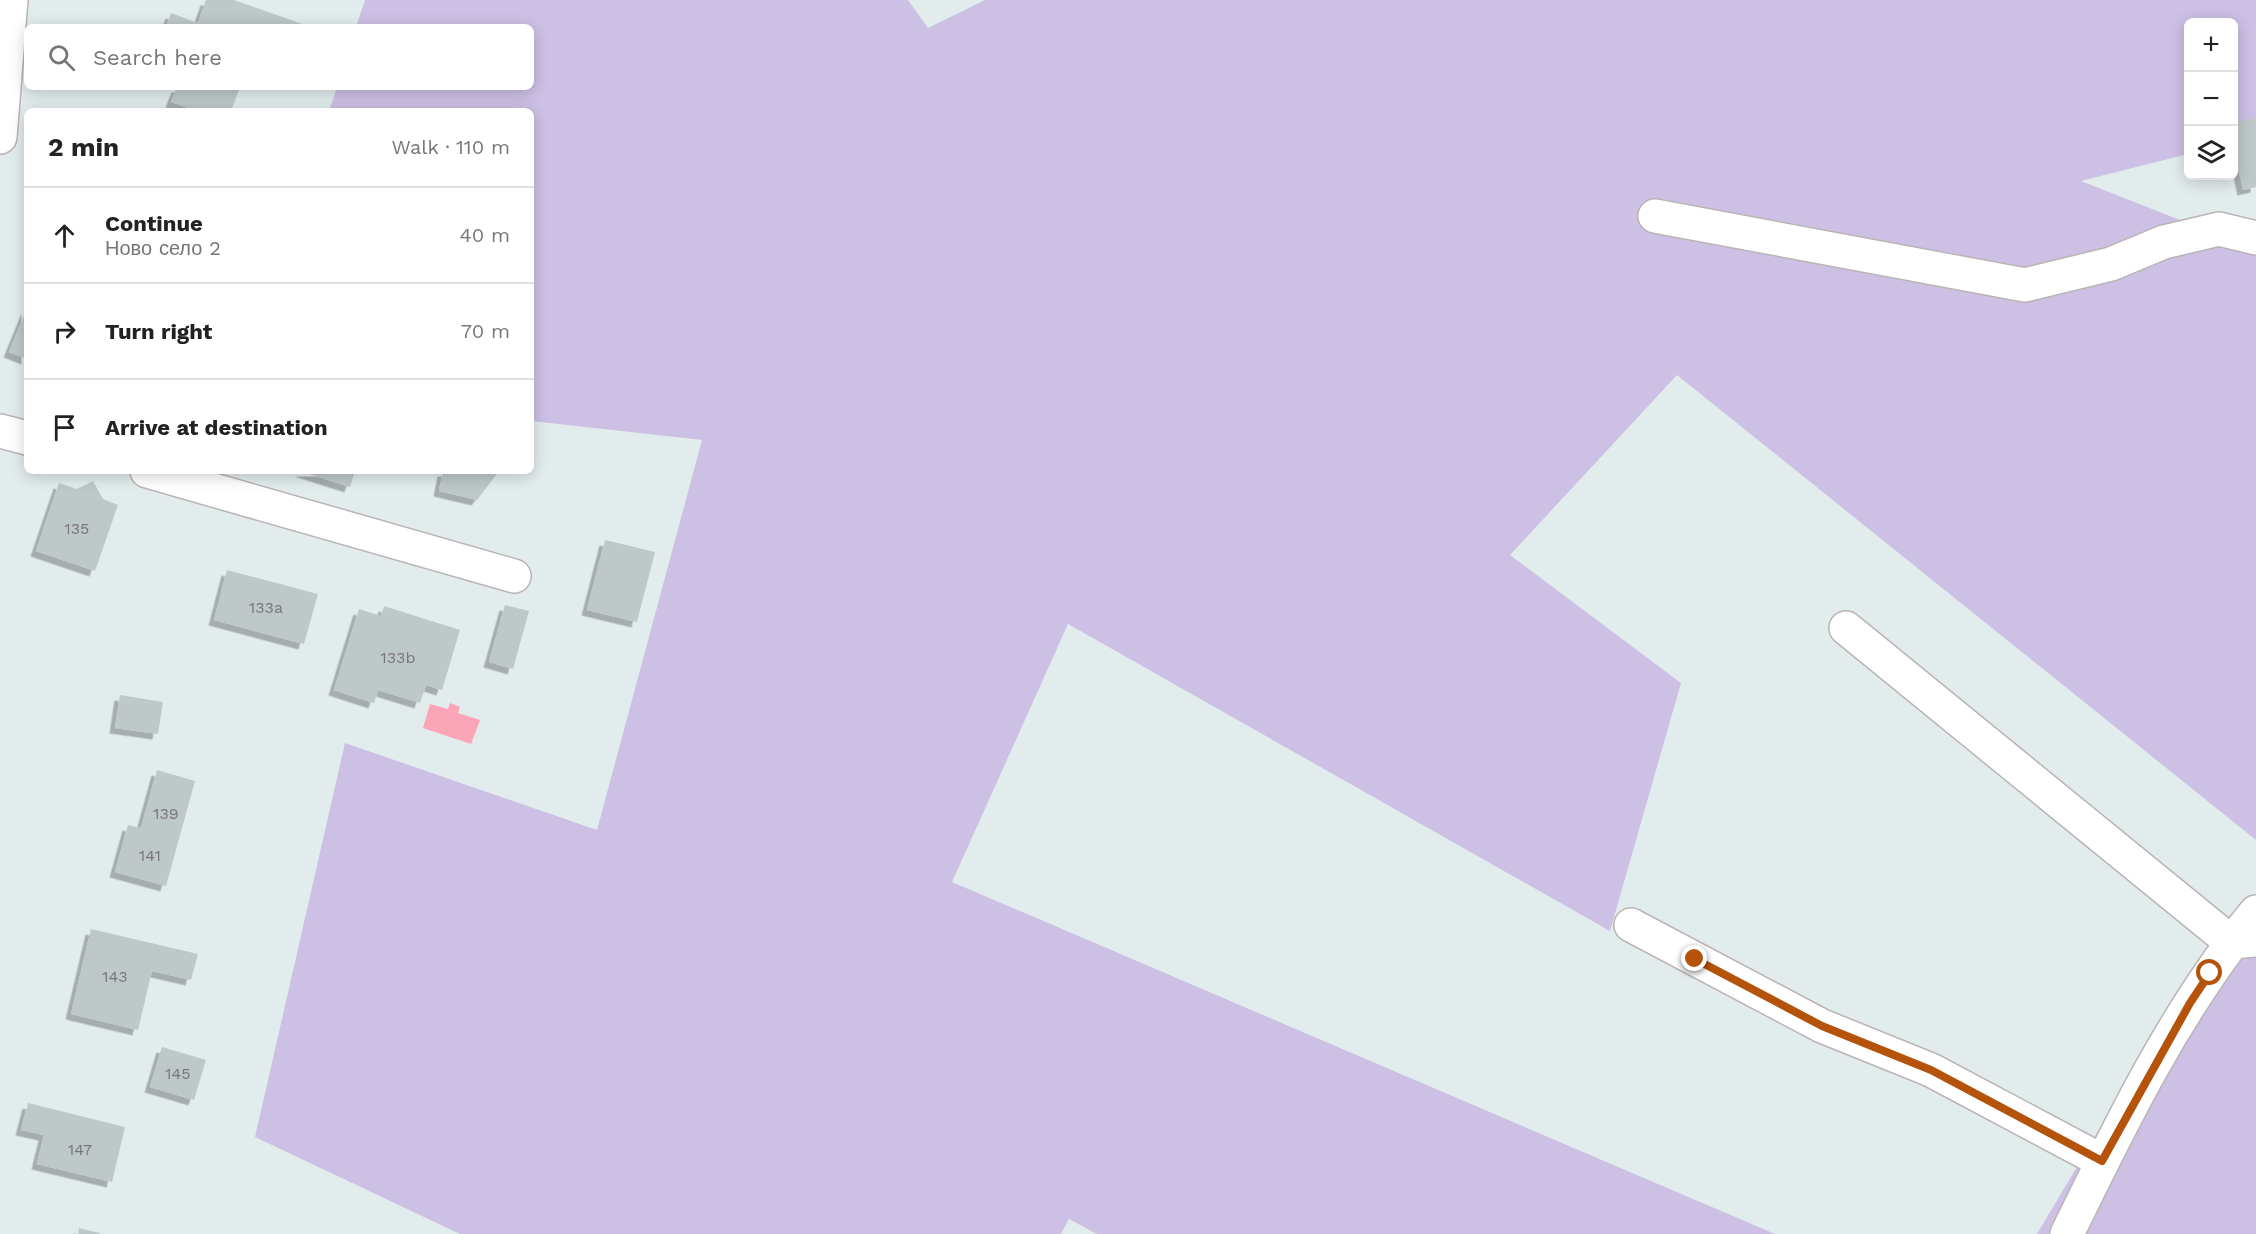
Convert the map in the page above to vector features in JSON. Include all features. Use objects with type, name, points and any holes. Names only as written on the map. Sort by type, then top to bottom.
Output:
[{"type":"street","points":[[0,137],[10,0]]},
{"type":"street","points":[[1655,216],[2025,285],[2111,264],[2164,242],[2219,229],[2256,238]]},
{"type":"street","points":[[0,430],[24,437]]},
{"type":"street","points":[[157,474],[514,576]]},
{"type":"street","points":[[1846,628],[2244,941]]},
{"type":"street","points":[[2067,1234],[2102,1161],[2190,1003],[2244,941],[2256,912]]},
{"type":"street","points":[[1631,925],[1822,1026],[1931,1070],[2102,1161]]},
{"type":"shaded area","points":[[365,0],[908,0],[928,28],[985,0],[2256,0],[2256,138],[2238,142],[2238,18],[2184,18],[2184,155],[2081,181],[2256,250],[2256,840],[1677,375],[1510,555],[1681,683],[1610,931],[1068,624],[952,882],[1775,1234],[1097,1234],[1069,1219],[1061,1234],[460,1234],[255,1137],[345,743],[597,830],[702,440],[534,421],[534,108],[330,108],[336,90],[534,90],[534,24],[357,24]]},
{"type":"shaded area","points":[[450,703],[460,707],[458,713],[480,720],[471,744],[423,728],[430,704],[448,709]]},
{"type":"shaded area","points":[[2256,947],[2256,1234],[2037,1234],[2206,950]]},
{"type":"building","points":[[206,0],[234,0],[302,24],[167,24],[171,13],[198,23]]},
{"type":"building","points":[[176,90],[239,90],[232,108],[189,108],[171,102]]},
{"type":"building","points":[[2256,118],[2256,187],[2243,190],[2238,167],[2238,122]]},
{"type":"building","points":[[24,315],[24,358],[9,352]]},
{"type":"building","points":[[309,474],[354,474],[350,487]]},
{"type":"building","points":[[442,474],[497,474],[477,500],[439,491]]},
{"type":"building","points":[[93,481],[103,499],[118,505],[95,571],[36,551],[59,483],[77,489]]},
{"type":"building","points":[[605,540],[655,552],[637,622],[587,610]]},
{"type":"building","points":[[227,570],[318,594],[304,644],[214,620]]},
{"type":"building","points":[[505,605],[529,611],[513,669],[489,662]]},
{"type":"building","points":[[384,606],[460,630],[442,690],[426,685],[420,703],[378,690],[374,703],[334,690],[359,609],[381,616]]},
{"type":"building","points":[[120,695],[163,702],[158,734],[115,728]]},
{"type":"building","points":[[157,770],[195,781],[166,886],[115,872],[128,825],[141,828]]},
{"type":"building","points":[[91,929],[198,954],[191,980],[152,971],[138,1030],[71,1014]]},
{"type":"building","points":[[162,1047],[206,1060],[194,1100],[150,1087]]},
{"type":"building","points":[[28,1103],[125,1127],[112,1182],[37,1164],[44,1135],[21,1130]]},
{"type":"building","points":[[79,1228],[100,1233],[100,1234],[78,1234]]},
{"type":"route","points":[[1695,959],[1822,1026],[1931,1070],[2102,1161],[2190,1003],[2210,973]]}]
